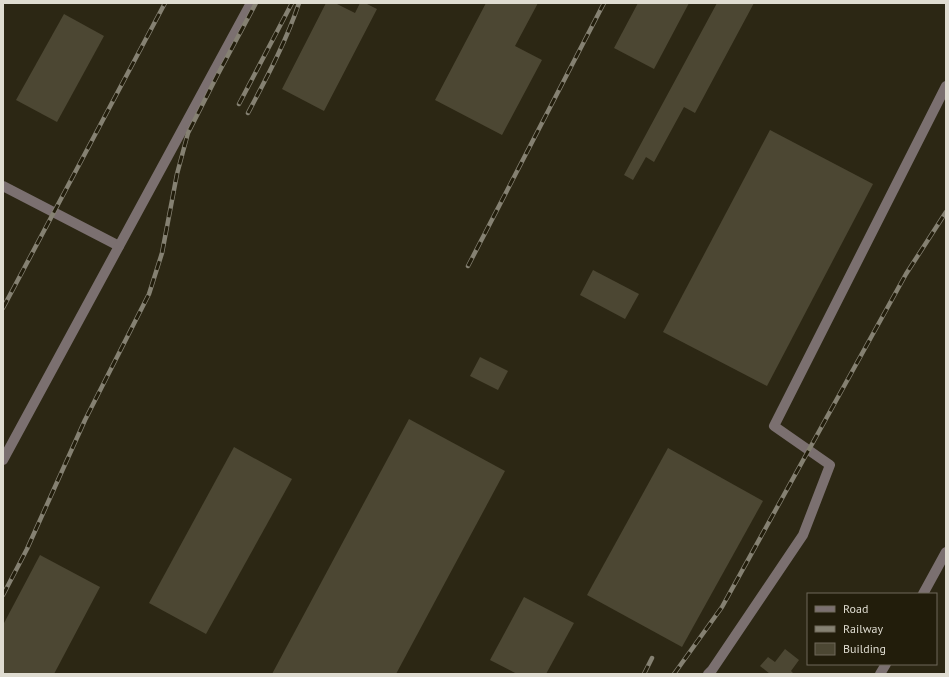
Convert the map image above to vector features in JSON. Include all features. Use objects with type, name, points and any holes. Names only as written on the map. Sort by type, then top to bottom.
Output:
[{"type":"street","points":[[3,460],[251,3]]},
{"type":"street","points":[[708,674],[802,535],[830,465],[774,426],[946,86]]},
{"type":"street","points":[[3,186],[119,246]]},
{"type":"street","points":[[924,593],[946,552]]},
{"type":"street","points":[[880,674],[885,665]]},
{"type":"building","points":[[326,3],[335,3],[355,13],[360,3],[365,3],[377,9],[324,111],[282,89]]},
{"type":"building","points":[[486,3],[538,3],[515,46],[542,60],[502,135],[435,100]]},
{"type":"building","points":[[638,3],[689,3],[654,69],[614,48]]},
{"type":"building","points":[[717,3],[754,3],[695,113],[684,107],[654,162],[646,157],[633,180],[624,175]]},
{"type":"building","points":[[64,14],[104,36],[57,122],[16,100]]},
{"type":"building","points":[[770,130],[873,184],[767,386],[663,332]]},
{"type":"building","points":[[593,270],[639,294],[625,319],[580,295]]},
{"type":"building","points":[[480,357],[508,371],[498,390],[470,376]]},
{"type":"building","points":[[409,419],[505,471],[396,674],[272,674]]},
{"type":"building","points":[[234,447],[292,479],[206,634],[149,603]]},
{"type":"building","points":[[668,448],[763,501],[682,647],[587,595]]},
{"type":"building","points":[[40,555],[100,587],[54,674],[3,674],[3,625]]},
{"type":"building","points":[[524,597],[574,623],[546,674],[517,674],[490,660]]},
{"type":"building","points":[[785,649],[799,660],[791,671],[794,674],[770,674],[760,666],[768,657],[775,662]]},
{"type":"railway","points":[[3,308],[165,3]]},
{"type":"railway","points":[[3,595],[27,549],[85,420],[149,294],[162,253],[177,174],[188,133],[256,3]]},
{"type":"railway","points":[[239,104],[292,3]]},
{"type":"railway","points":[[248,113],[282,45],[299,3]]},
{"type":"railway","points":[[468,266],[604,3]]},
{"type":"railway","points":[[674,674],[722,607],[906,274],[946,212]]},
{"type":"railway","points":[[644,674],[652,658]]}]
